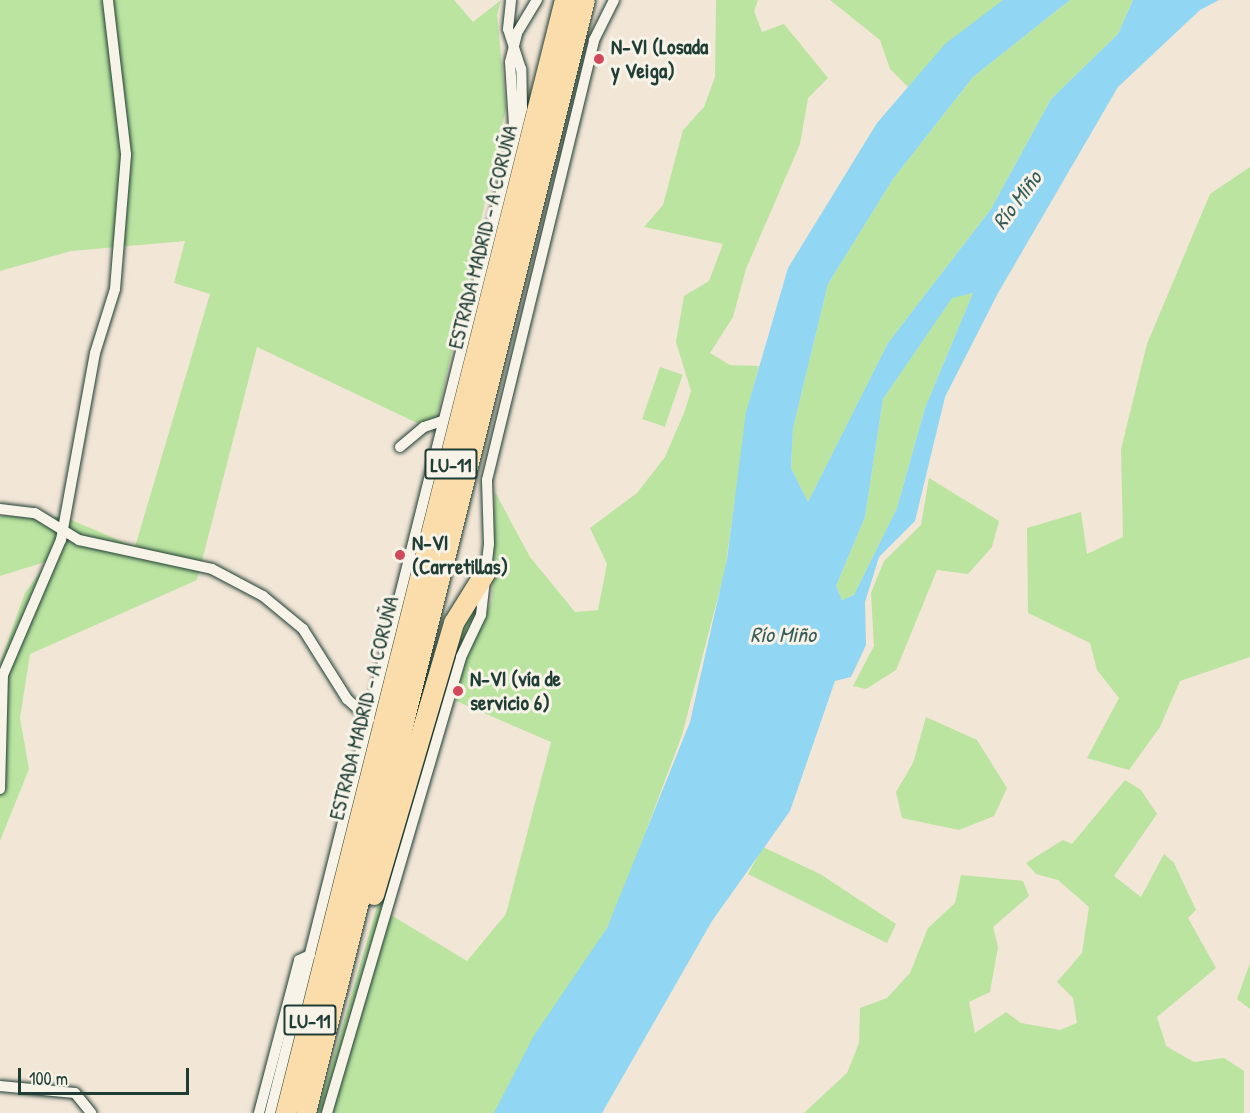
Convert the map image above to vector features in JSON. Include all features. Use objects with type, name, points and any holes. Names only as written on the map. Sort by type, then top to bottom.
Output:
[{"type":"highway","name":"ESTRADA MADRID - A CORUÑA","points":[[286,1113],[565,0]]},
{"type":"highway","name":"ESTRADA MADRID - A CORUÑA","points":[[309,1104],[585,0]]},
{"type":"highway","points":[[309,1104],[454,623],[486,572]]},
{"type":"street","points":[[0,789],[3,675],[62,529],[95,353],[115,289],[123,214],[126,154],[108,0]]},
{"type":"street","points":[[270,1113],[515,132],[524,90],[513,45],[511,0]]},
{"type":"street","points":[[513,45],[537,0]]},
{"type":"street","points":[[327,1113],[438,732],[481,615],[486,572],[488,480],[496,440],[594,40],[614,0]]},
{"type":"street","points":[[400,447],[424,427],[443,421]]},
{"type":"street","points":[[0,509],[35,513],[79,540],[135,555],[212,569],[263,596],[303,629],[347,699],[369,719]]},
{"type":"street","points":[[259,1113],[299,960],[310,954]]},
{"type":"street","points":[[0,1086],[75,1093],[91,1113]]},
{"type":"green space","points":[[0,0],[454,0],[473,22],[501,0],[497,15],[506,108],[434,431],[257,347],[197,580],[30,654],[20,718],[29,769],[0,841],[0,663],[25,593],[48,561],[0,576],[0,516],[64,517],[135,547],[210,294],[174,283],[185,241],[71,251],[0,271]]},
{"type":"green space","points":[[716,0],[758,0],[754,11],[762,32],[784,24],[828,78],[808,98],[800,144],[746,269],[733,317],[710,353],[730,365],[759,366],[748,406],[725,570],[682,735],[616,911],[506,1113],[332,1113],[391,915],[467,961],[506,914],[551,742],[456,701],[462,671],[492,600],[495,492],[530,557],[575,612],[598,610],[607,564],[590,528],[637,493],[665,457],[684,413],[691,391],[676,342],[684,296],[709,281],[723,244],[644,227],[663,205],[683,130],[704,107],[715,77]]},
{"type":"green space","points":[[830,0],[1010,0],[908,87],[890,69],[880,40]]},
{"type":"green space","points":[[1070,0],[1133,0],[1118,34],[1051,99],[991,209],[888,343],[808,502],[791,468],[793,428],[828,284],[893,179],[973,77]]},
{"type":"green space","points":[[1250,167],[1250,657],[1180,681],[1160,727],[1129,770],[1087,758],[1119,698],[1097,670],[1090,643],[1028,613],[1027,528],[1081,512],[1087,554],[1123,537],[1121,449],[1147,344],[1210,194]]},
{"type":"green space","points":[[973,293],[925,408],[897,508],[854,595],[842,600],[836,586],[865,517],[883,399],[952,297]]},
{"type":"green space","points":[[660,367],[683,375],[665,427],[642,419]]},
{"type":"green space","points":[[929,478],[999,521],[992,547],[968,574],[937,570],[896,670],[866,689],[853,686],[874,646],[871,593],[884,561],[921,525]]},
{"type":"green space","points":[[476,596],[478,606],[441,706],[375,945],[323,1113],[317,1113],[457,632]]},
{"type":"green space","points":[[926,717],[977,740],[1007,788],[994,816],[959,830],[902,818],[896,792],[913,763]]},
{"type":"green space","points":[[1125,780],[1141,790],[1157,814],[1114,876],[1141,897],[1164,854],[1174,863],[1196,910],[1188,918],[1216,968],[1157,1017],[1166,1046],[1194,1062],[1224,1058],[1244,1071],[1244,1113],[804,1113],[847,1073],[859,1043],[860,1008],[887,998],[910,973],[928,928],[955,903],[961,875],[1023,881],[1029,896],[993,927],[998,947],[990,992],[969,1002],[975,1033],[1006,1012],[1021,1023],[1060,1030],[1077,1023],[1073,998],[1057,982],[1082,953],[1089,907],[1058,880],[1036,874],[1026,863],[1063,840],[1072,844]]},
{"type":"green space","points":[[763,847],[820,874],[896,924],[887,943],[748,874]]},
{"type":"green space","points":[[1250,963],[1250,1009],[1237,999]]},
{"type":"water","name":"Río Miño","points":[[1003,0],[1070,0],[973,77],[893,179],[828,284],[793,428],[791,468],[808,502],[888,343],[991,209],[1051,99],[1118,34],[1133,0],[1219,0],[1200,10],[1118,87],[998,293],[945,397],[915,521],[879,557],[865,602],[866,645],[851,677],[835,681],[790,811],[712,921],[602,1113],[494,1113],[533,1037],[607,928],[690,722],[727,559],[746,412],[788,268],[877,123],[945,44]],"holes":[[[973,293],[925,408],[897,508],[854,595],[842,600],[836,586],[865,517],[883,399],[952,298]]]},
{"type":"place","name":"N-VI (Losada y Veiga)","points":[[599,59]]},
{"type":"place","name":"N-VI (Carretillas)","points":[[400,555]]},
{"type":"place","name":"N-VI (vía de servicio 6)","points":[[458,691]]}]
